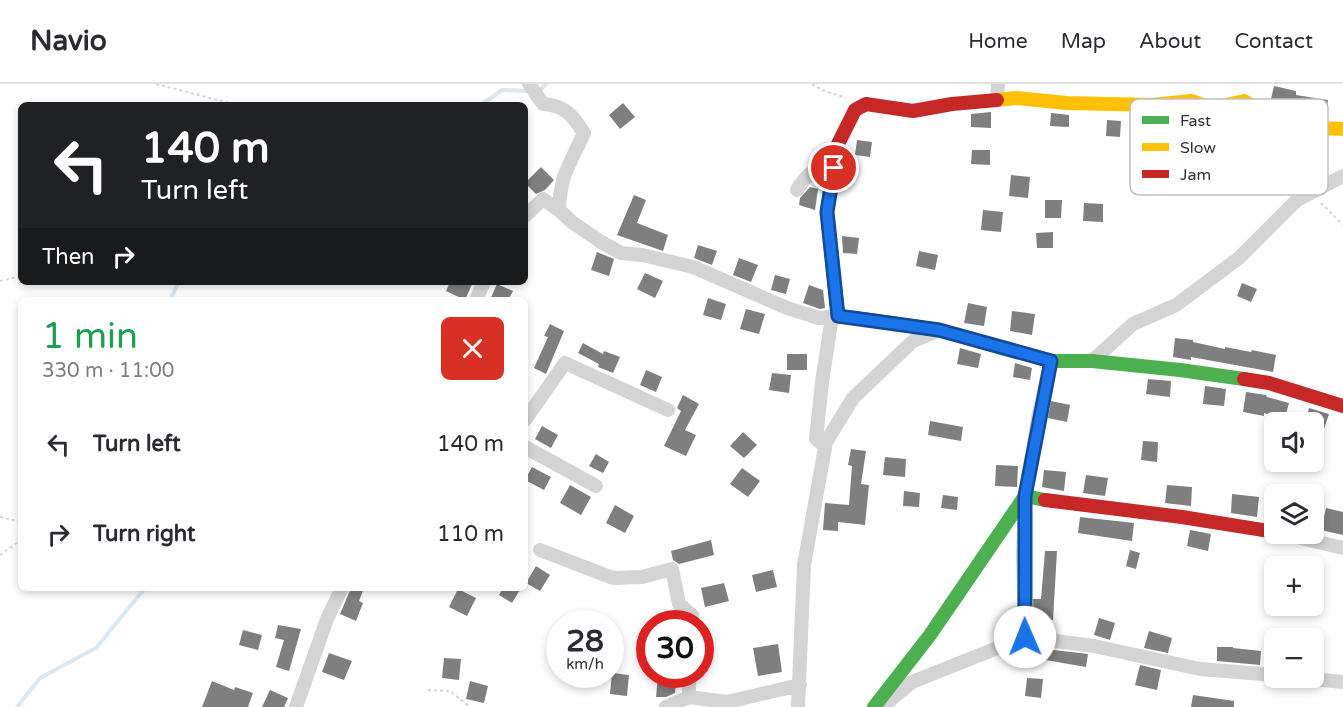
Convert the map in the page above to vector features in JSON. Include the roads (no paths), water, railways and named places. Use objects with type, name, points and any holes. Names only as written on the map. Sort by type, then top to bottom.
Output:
[{"type":"street","points":[[529,84],[543,104],[554,104],[569,111],[584,133],[566,168],[560,188],[560,210]]},
{"type":"street","points":[[997,100],[998,84]]},
{"type":"street","points":[[825,446],[816,439],[822,382],[835,316],[827,212],[838,144],[855,110],[866,104],[913,111],[1016,98],[1066,103],[1130,104]]},
{"type":"street","points":[[1328,128],[1343,129]]},
{"type":"street","points":[[796,190],[803,179],[819,166],[835,161]]},
{"type":"street","points":[[1328,184],[1343,176]]},
{"type":"street","points":[[1092,361],[1133,324],[1176,305],[1239,258],[1297,200],[1306,195]]},
{"type":"street","points":[[528,213],[543,199],[601,242],[621,252],[693,267],[787,308],[819,318],[835,316],[939,330],[1051,361],[1092,361],[1180,370],[1269,383],[1343,406]]},
{"type":"street","points":[[798,707],[804,565],[825,446],[853,398],[913,341],[939,330]]},
{"type":"street","points":[[1025,637],[1025,496],[1051,361]]},
{"type":"street","points":[[528,416],[565,363],[668,410]]},
{"type":"street","points":[[528,449],[596,486]]},
{"type":"street","points":[[1025,496],[1264,530]]},
{"type":"street","points":[[874,707],[930,635],[1025,496]]},
{"type":"street","points":[[1323,544],[1343,549]]},
{"type":"street","points":[[540,550],[613,578],[642,577],[672,569],[679,604],[686,610]]},
{"type":"street","points":[[296,707],[327,619],[341,591]]},
{"type":"street","points":[[882,707],[912,682],[1025,637],[1094,646],[1200,669],[1264,674]]},
{"type":"street","points":[[1324,680],[1343,682]]},
{"type":"street","points":[[666,707],[689,697],[727,702],[800,684]]},
{"type":"street","points":[[689,688],[689,697]]},
{"type":"waterway","points":[[537,93],[546,84]]},
{"type":"waterway","points":[[485,102],[502,90],[530,91]]},
{"type":"waterway","points":[[172,297],[178,285]]},
{"type":"waterway","points":[[17,707],[40,678],[96,648],[143,591]]}]
